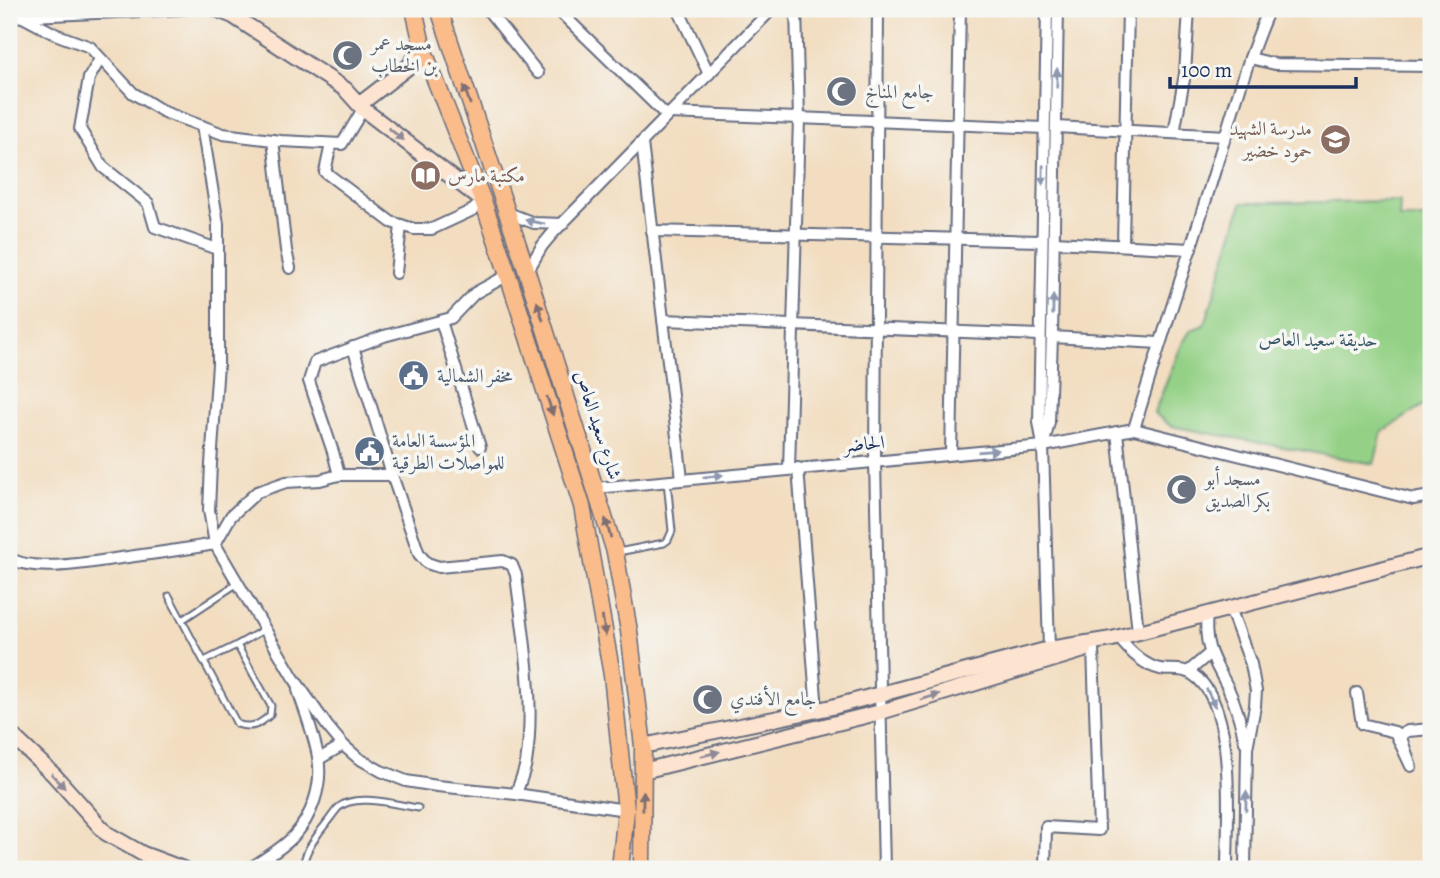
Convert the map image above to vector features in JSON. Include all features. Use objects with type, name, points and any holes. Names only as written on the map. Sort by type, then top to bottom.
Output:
[{"type":"main road","points":[[216,9],[233,16],[345,89],[362,106],[483,201]]},
{"type":"main road","points":[[414,9],[424,49],[483,201],[582,506],[612,675],[626,810],[620,869]]},
{"type":"main road","name":"شارع سعيد العاص","points":[[439,9],[508,213],[615,552],[629,631],[643,746],[642,869]]},
{"type":"main road","points":[[362,106],[408,67],[424,49]]},
{"type":"main road","points":[[643,746],[817,711],[1049,649],[1115,638],[1431,556]]},
{"type":"main road","points":[[643,771],[881,712],[1115,638]]},
{"type":"main road","points":[[9,734],[54,775],[106,833],[143,854],[183,869]]},
{"type":"street","points":[[9,17],[184,9]]},
{"type":"street","points":[[487,9],[538,73]]},
{"type":"street","points":[[557,9],[669,115],[1226,136]]},
{"type":"street","points":[[678,9],[709,74]]},
{"type":"street","points":[[754,9],[760,21]]},
{"type":"street","points":[[527,272],[542,246],[772,9]]},
{"type":"street","points":[[796,9],[799,119],[793,325],[793,469],[817,711]]},
{"type":"street","points":[[878,9],[875,461],[884,869]]},
{"type":"street","points":[[951,454],[960,9]]},
{"type":"street","points":[[1042,446],[1049,422],[1054,242],[1046,9]]},
{"type":"street","points":[[1049,649],[1039,422],[1041,241],[1058,9]]},
{"type":"street","points":[[1123,244],[1128,9]]},
{"type":"street","points":[[1174,133],[1185,74],[1189,9]]},
{"type":"street","points":[[1269,9],[1250,58],[1134,429],[1413,499],[1431,496]]},
{"type":"street","points":[[21,16],[55,34],[90,47],[133,93],[164,112],[223,134],[342,144],[362,106]]},
{"type":"street","points":[[1250,58],[1275,64],[1431,66]]},
{"type":"street","points":[[100,59],[89,78],[80,130],[103,167],[148,203],[155,227],[218,249]]},
{"type":"street","points":[[202,126],[218,224],[218,364],[209,510],[215,544],[293,677],[343,745],[380,771],[406,781],[437,786],[626,810]]},
{"type":"street","points":[[273,140],[290,268]]},
{"type":"street","points":[[642,143],[682,479]]},
{"type":"street","points":[[331,144],[325,172],[391,222],[415,229],[432,229],[473,209],[483,201]]},
{"type":"street","points":[[508,213],[534,223],[563,224]]},
{"type":"street","points":[[396,272],[401,225]]},
{"type":"street","points":[[652,231],[1041,241]]},
{"type":"street","points":[[1054,242],[1191,249]]},
{"type":"street","points":[[339,475],[309,381],[315,362],[384,336],[451,318],[475,293],[508,275]]},
{"type":"street","points":[[663,320],[1040,335]]},
{"type":"street","points":[[442,321],[480,447]]},
{"type":"street","points":[[1052,337],[1159,343]]},
{"type":"street","points":[[353,348],[419,554],[427,563],[439,567],[503,561],[512,565],[516,575],[529,690],[526,764],[516,794]]},
{"type":"street","name":"الحاضر","points":[[596,488],[1042,446],[1134,429]]},
{"type":"street","points":[[1117,432],[1138,632]]},
{"type":"street","points":[[215,544],[231,516],[257,492],[286,482],[320,480],[339,475],[392,475]]},
{"type":"street","points":[[9,558],[37,566],[75,564],[215,544]]},
{"type":"street","points":[[1230,608],[1254,676],[1255,706],[1247,748],[1245,869]]},
{"type":"street","points":[[1208,614],[1206,633],[1210,653],[1236,708],[1247,748]]},
{"type":"street","points":[[1115,638],[1147,663],[1159,668],[1188,672],[1200,680],[1210,694],[1222,729],[1227,772],[1227,869]]},
{"type":"street","points":[[1045,869],[1046,827],[1099,830],[1093,647]]},
{"type":"street","points":[[1188,672],[1210,653]]},
{"type":"street","points":[[249,869],[288,842],[306,820],[315,796],[319,759],[293,677]]},
{"type":"street","points":[[1357,693],[1362,724],[1395,732],[1411,766],[1400,735],[1408,731],[1431,729]]},
{"type":"street","points":[[319,759],[343,745]]},
{"type":"lane","points":[[615,552],[668,540],[672,527],[667,481]]},
{"type":"lane","points":[[182,620],[238,583]]},
{"type":"lane","points":[[169,596],[237,724],[246,727],[260,724],[270,715],[271,706],[237,645]]},
{"type":"lane","points":[[204,661],[265,629]]},
{"type":"lane","points":[[303,869],[308,849],[339,807],[365,800],[418,808]]},
{"type":"green space","name":"حديقة سعيد العاص","points":[[1400,201],[1399,218],[1431,218],[1431,400],[1382,432],[1374,464],[1171,426],[1154,413],[1182,344],[1191,330],[1204,325],[1207,318],[1242,203]]},
{"type":"place","name":"مسجد عمر بن الخطاب","points":[[348,55]]},
{"type":"place","name":"جامع المناخ","points":[[842,92]]},
{"type":"place","name":"مدرسة الشهيد حمود خضير","points":[[1335,140]]},
{"type":"place","name":"مكتبة مارس","points":[[425,176]]},
{"type":"place","name":"مخفر الشمالية","points":[[414,376]]},
{"type":"place","name":"المؤسسة العامة للمواصلات الطرقية","points":[[369,452]]},
{"type":"place","name":"مسجد أبو بكر الصديق","points":[[1182,490]]},
{"type":"place","name":"جامع الأفندي","points":[[707,699]]}]
